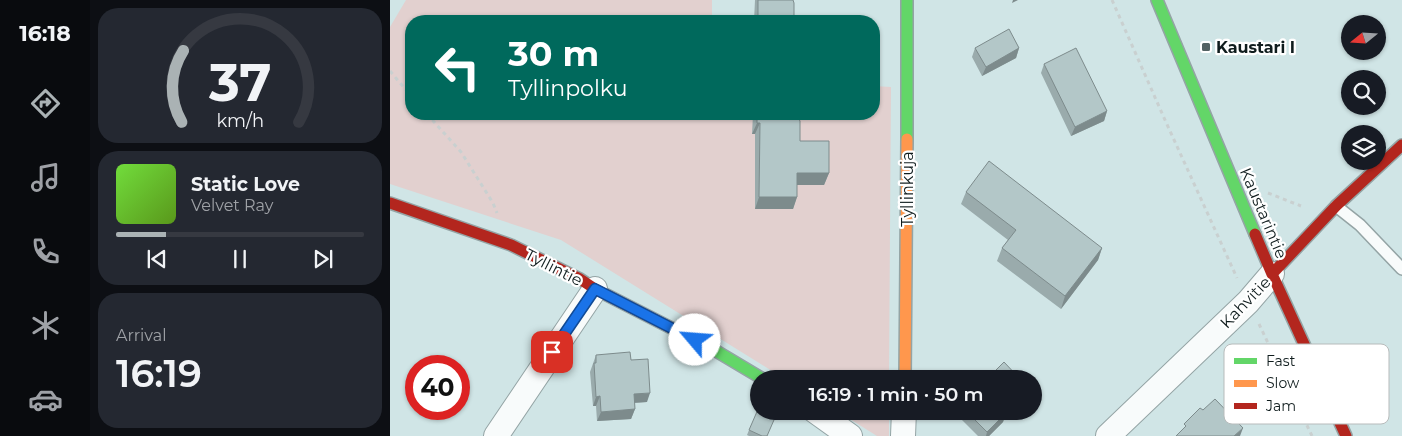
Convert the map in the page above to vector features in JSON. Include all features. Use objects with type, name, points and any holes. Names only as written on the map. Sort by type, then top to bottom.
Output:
[{"type":"street","name":"Tyllinkuja","points":[[905,370],[907,0]]},
{"type":"street","name":"Kaustarintie","points":[[1157,0],[1272,274],[1304,344]]},
{"type":"street","name":"Kahvitie","points":[[1108,436],[1248,302],[1336,206],[1402,145]]},
{"type":"street","name":"Tyllintie","points":[[390,204],[510,245],[580,279],[595,289],[711,348],[750,371]]},
{"type":"street","points":[[496,436],[595,289]]},
{"type":"street","points":[[828,420],[850,436]]},
{"type":"street","points":[[903,436],[904,420]]},
{"type":"street","name":"Kaustarintie","points":[[1341,424],[1346,436]]},
{"type":"lane","points":[[1336,206],[1360,225],[1402,270]]},
{"type":"path","points":[[1112,0],[1268,344]]},
{"type":"path","points":[[390,71],[405,89]]},
{"type":"path","points":[[432,120],[461,152],[493,203],[510,245]]},
{"type":"path","points":[[1242,202],[1267,192],[1308,208]]},
{"type":"path","points":[[1306,424],[1312,436]]},
{"type":"shaded area","points":[[406,0],[712,0],[712,15],[405,15],[405,120],[880,120],[880,86],[891,87],[889,370],[770,370],[561,240],[390,184],[390,27]]},
{"type":"shaded area","points":[[851,420],[889,420],[889,436],[877,436]]},
{"type":"building","points":[[758,0],[793,0],[794,15],[758,15]]},
{"type":"building","points":[[1009,29],[1019,48],[986,67],[975,48]]},
{"type":"building","points":[[1076,48],[1107,111],[1075,127],[1044,64]]},
{"type":"building","points":[[757,120],[799,120],[800,141],[829,141],[829,173],[797,173],[797,197],[759,197],[760,123],[757,123]]},
{"type":"building","points":[[989,161],[1102,248],[1065,296],[1002,248],[1016,230],[966,192]]},
{"type":"building","points":[[630,352],[631,360],[648,359],[650,393],[634,394],[635,409],[601,412],[600,396],[596,397],[594,363],[596,363],[596,355]]},
{"type":"building","points":[[1004,362],[1012,370],[996,370]]},
{"type":"building","points":[[1215,399],[1224,408],[1224,424],[1239,424],[1243,428],[1234,436],[1176,436],[1186,426],[1184,424],[1200,408],[1203,410]]},
{"type":"building","points":[[753,420],[774,420],[767,436],[762,436],[749,430]]},
{"type":"building","points":[[975,420],[999,420],[987,432]]},
{"type":"traffic: fast","points":[[907,0],[907,139]]},
{"type":"traffic: fast","points":[[1157,0],[1255,234]]},
{"type":"traffic: fast","points":[[689,337],[750,371]]},
{"type":"traffic: slow","points":[[905,370],[907,139]]},
{"type":"traffic: jam","points":[[1272,274],[1336,206],[1402,145]]},
{"type":"traffic: jam","points":[[390,203],[511,245],[689,337]]},
{"type":"traffic: jam","points":[[1255,234],[1304,344]]},
{"type":"traffic: jam","points":[[1341,424],[1346,436]]},
{"type":"place","name":"Kaustari I","points":[[1206,47]]},
{"type":"route","points":[[552,352],[595,289],[695,340]]}]
